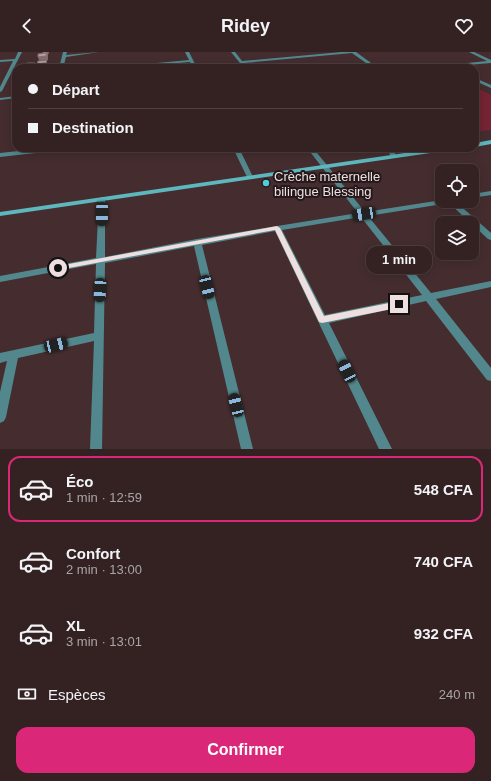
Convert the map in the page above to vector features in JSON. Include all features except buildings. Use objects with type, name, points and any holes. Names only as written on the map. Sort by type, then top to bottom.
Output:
[{"type":"street","points":[[13,64],[20,52]]},
{"type":"street","points":[[62,64],[65,54],[97,52]]},
{"type":"street","points":[[187,52],[193,64]]},
{"type":"street","points":[[233,52],[241,62],[353,52],[370,64]]},
{"type":"street","points":[[289,52],[295,57]]},
{"type":"street","points":[[471,52],[491,61]]},
{"type":"street","points":[[0,61],[15,60]]},
{"type":"street","points":[[165,64],[191,61]]},
{"type":"street","points":[[465,64],[491,61]]},
{"type":"street","points":[[0,91],[12,66]]},
{"type":"street","points":[[7,76],[12,75]]},
{"type":"street","points":[[479,80],[491,80]]},
{"type":"street","points":[[479,81],[491,88]]},
{"type":"street","points":[[0,98],[12,97]]},
{"type":"street","points":[[479,144],[491,142]]},
{"type":"street","points":[[0,155],[19,152]]},
{"type":"street","points":[[238,152],[250,177]]},
{"type":"street","points":[[313,152],[491,376]]},
{"type":"street","points":[[392,152],[393,156]]},
{"type":"street","points":[[0,214],[422,152]]},
{"type":"street","points":[[479,195],[491,193]]},
{"type":"street","points":[[96,449],[102,199]]},
{"type":"street","points":[[0,279],[196,242],[435,203]]},
{"type":"street","points":[[457,208],[491,237]]},
{"type":"street","points":[[277,228],[386,449]]},
{"type":"street","points":[[196,242],[247,449]]},
{"type":"street","points":[[322,320],[491,284]]},
{"type":"street","points":[[0,358],[98,336]]},
{"type":"street","points":[[0,417],[14,355]]},
{"type":"shaded area","points":[[479,89],[491,95],[491,130],[479,132]]},
{"type":"place","name":"Crèche maternelle bilingue Blessing","points":[[266,183]]},
{"type":"route","points":[[58,268],[277,228],[322,320],[399,304]]}]
